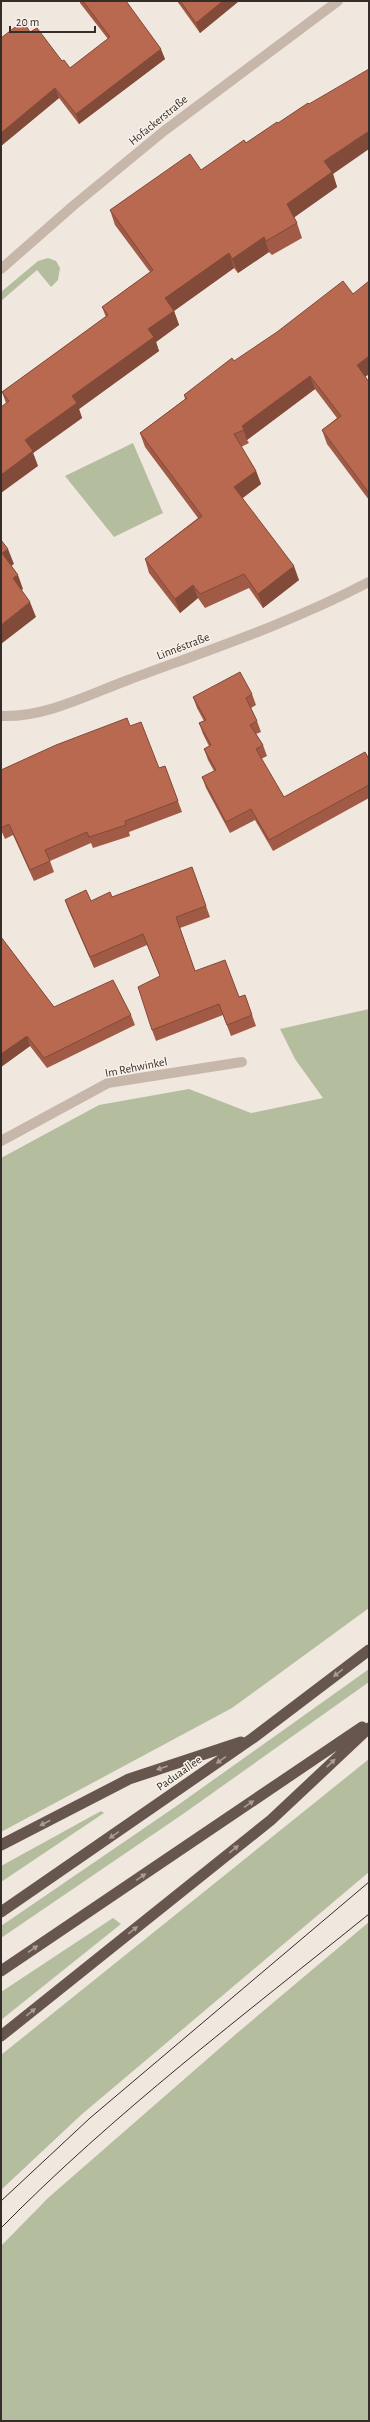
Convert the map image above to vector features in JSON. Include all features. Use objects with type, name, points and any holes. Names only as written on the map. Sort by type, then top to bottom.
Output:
[{"type":"highway","name":"Paduaallee","points":[[1,1912],[253,1738],[369,1650]]},
{"type":"highway","points":[[1,1971],[369,1722]]},
{"type":"highway","points":[[1,2036],[271,1820],[369,1728]]},
{"type":"highway","points":[[1,1846],[129,1779],[253,1738]]},
{"type":"street","name":"Hofackerstraße","points":[[1,269],[74,205],[164,131],[338,1]]},
{"type":"street","name":"Linnéstraße","points":[[1,716],[19,717],[51,708],[192,658],[330,601],[369,582]]},
{"type":"street","name":"Im Rehwinkel","points":[[1,1141],[108,1083],[242,1062]]},
{"type":"green space","points":[[48,258],[56,261],[60,268],[58,280],[51,287],[37,270],[1,301],[1,292],[38,261]]},
{"type":"green space","points":[[133,443],[163,513],[114,537],[65,476]]},
{"type":"green space","points":[[369,1009],[369,1608],[232,1708],[1,1832],[1,1158],[99,1105],[189,1089],[251,1113],[323,1098],[295,1059],[280,1029]]},
{"type":"green space","points":[[369,1669],[369,1682],[183,1814],[1,1938],[1,1926],[178,1805]]},
{"type":"green space","points":[[369,1759],[369,1872],[81,2115],[1,2190],[1,2055]]},
{"type":"green space","points":[[101,1811],[104,1813],[1,1882],[1,1866]]},
{"type":"green space","points":[[113,1918],[121,1924],[1,2020],[1,1992]]},
{"type":"green space","points":[[369,1922],[369,2421],[1,2421],[1,2246],[48,2198],[236,2034]]},
{"type":"building","points":[[83,1],[126,1],[161,49],[76,114],[55,88],[1,133],[1,38],[23,21],[30,32],[37,28],[62,61],[64,60],[70,68],[110,37]]},
{"type":"building","points":[[180,1],[223,1],[196,23]]},
{"type":"building","points":[[369,69],[369,131],[324,161],[332,172],[287,204],[297,223],[266,241],[264,237],[232,259],[229,253],[165,298],[174,311],[148,329],[154,337],[72,396],[77,403],[25,440],[33,451],[1,475],[1,407],[9,401],[2,392],[108,315],[102,307],[153,270],[110,210],[190,154],[201,170],[244,140],[246,143],[308,103],[309,104]]},
{"type":"building","points":[[343,281],[353,294],[369,281],[369,356],[357,365],[369,382],[369,493],[322,430],[341,416],[310,376],[242,426],[244,430],[234,434],[256,471],[234,487],[294,566],[258,594],[244,574],[200,594],[193,585],[175,599],[145,559],[202,516],[140,433],[187,398],[184,395],[232,358],[234,361],[277,332]]},
{"type":"building","points":[[1,540],[8,549],[2,553],[18,575],[13,578],[30,602],[1,625]]},
{"type":"building","points":[[240,672],[252,694],[246,698],[257,721],[250,725],[263,745],[256,749],[284,797],[365,752],[369,759],[369,785],[269,840],[251,809],[226,822],[202,777],[216,770],[204,749],[211,745],[199,723],[206,720],[193,697]]},
{"type":"building","points":[[127,718],[130,726],[141,722],[159,768],[165,766],[178,801],[125,821],[126,825],[89,837],[87,832],[45,850],[50,861],[30,870],[9,824],[1,828],[1,770],[56,745]]},
{"type":"building","points":[[192,867],[206,906],[176,917],[195,971],[225,960],[239,997],[245,995],[252,1015],[227,1025],[219,1004],[152,1030],[138,987],[160,976],[143,934],[90,957],[65,900],[86,890],[91,901],[110,892],[112,897]]},
{"type":"building","points":[[1,937],[54,1007],[113,980],[131,1015],[44,1058],[27,1036],[1,1054]]},
{"type":"tram line","points":[[1,2201],[90,2118],[369,1882]]},
{"type":"tram line","points":[[1,2228],[44,2186],[134,2105],[227,2027],[369,1914]]}]
